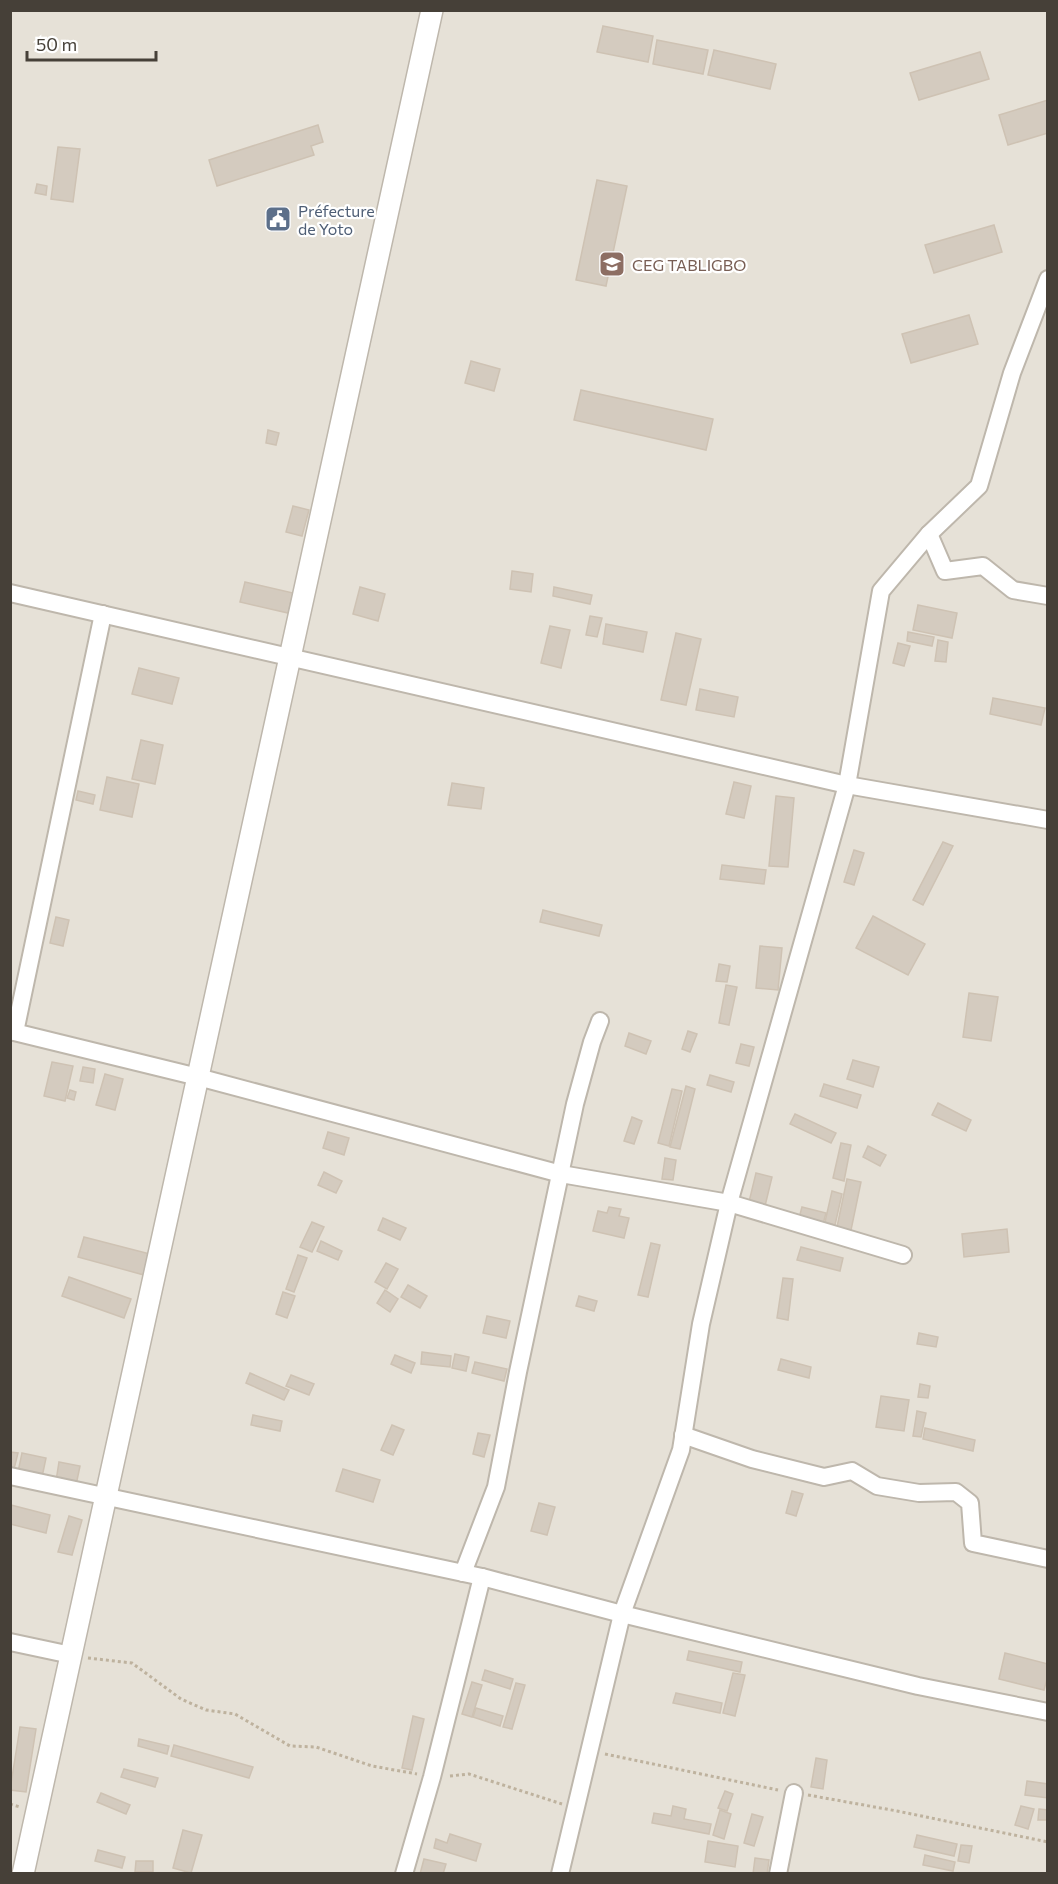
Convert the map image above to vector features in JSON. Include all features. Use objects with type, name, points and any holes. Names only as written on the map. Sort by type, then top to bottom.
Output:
[{"type":"street","points":[[23,1874],[432,10]]},
{"type":"street","points":[[560,1874],[622,1614],[681,1450],[701,1324],[729,1203],[847,785],[881,591],[929,534],[979,486],[1011,373],[1047,279]]},
{"type":"street","points":[[929,534],[945,571],[983,566],[1013,590],[1047,596]]},
{"type":"street","points":[[10,593],[847,785],[1047,820]]},
{"type":"street","points":[[103,614],[13,1031],[198,1077],[561,1174],[729,1203],[903,1255]]},
{"type":"street","points":[[464,1573],[496,1487],[575,1104],[600,1021]]},
{"type":"street","points":[[683,1435],[752,1459],[824,1477],[852,1471],[877,1486],[919,1493],[956,1492],[970,1503],[973,1543],[1047,1559]]},
{"type":"street","points":[[10,1476],[482,1577],[622,1614],[918,1686],[1047,1712]]},
{"type":"street","points":[[404,1874],[432,1777],[482,1577]]},
{"type":"street","points":[[10,1642],[71,1655]]},
{"type":"street","points":[[778,1874],[794,1793]]},
{"type":"path","points":[[71,1655],[132,1664],[181,1699],[206,1710],[235,1713],[290,1746],[316,1747],[372,1766],[432,1777],[469,1774],[575,1809]]},
{"type":"path","points":[[589,1751],[1047,1842]]},
{"type":"shaded area","points":[[11,11],[1047,11],[1047,1873],[11,1873]]},
{"type":"building","points":[[603,26],[653,36],[648,62],[597,52]]},
{"type":"building","points":[[657,40],[708,50],[703,74],[653,64]]},
{"type":"building","points":[[714,50],[776,64],[770,89],[708,75]]},
{"type":"building","points":[[980,52],[989,79],[919,100],[910,73]]},
{"type":"building","points":[[1048,100],[1048,133],[1008,145],[999,115]]},
{"type":"building","points":[[318,125],[323,142],[311,146],[314,155],[217,186],[209,160]]},
{"type":"building","points":[[58,147],[80,149],[73,202],[51,199]]},
{"type":"building","points":[[597,180],[627,186],[606,286],[576,280]]},
{"type":"building","points":[[37,184],[47,186],[46,195],[35,193]]},
{"type":"building","points":[[994,225],[1002,252],[934,273],[925,245]]},
{"type":"building","points":[[969,315],[978,344],[911,363],[902,334]]},
{"type":"building","points":[[471,361],[500,369],[494,391],[465,383]]},
{"type":"building","points":[[581,390],[713,419],[706,450],[574,420]]},
{"type":"building","points":[[268,430],[279,433],[276,445],[266,443]]},
{"type":"building","points":[[293,506],[309,510],[302,536],[286,532]]},
{"type":"building","points":[[512,571],[533,574],[531,592],[510,589]]},
{"type":"building","points":[[245,582],[293,593],[288,613],[240,602]]},
{"type":"building","points":[[360,587],[385,594],[378,621],[353,614]]},
{"type":"building","points":[[554,587],[592,595],[590,604],[553,596]]},
{"type":"building","points":[[918,605],[957,613],[952,638],[913,630]]},
{"type":"building","points":[[590,616],[602,618],[597,637],[586,635]]},
{"type":"building","points":[[606,624],[647,632],[643,652],[603,644]]},
{"type":"building","points":[[550,626],[570,630],[561,668],[541,663]]},
{"type":"building","points":[[908,632],[934,637],[932,646],[907,641]]},
{"type":"building","points":[[676,633],[701,639],[686,705],[661,700]]},
{"type":"building","points":[[938,640],[948,642],[946,662],[935,661]]},
{"type":"building","points":[[898,643],[910,646],[904,666],[893,663]]},
{"type":"building","points":[[139,668],[179,678],[172,704],[132,694]]},
{"type":"building","points":[[700,689],[738,697],[734,717],[696,710]]},
{"type":"building","points":[[993,698],[1045,708],[1041,725],[990,714]]},
{"type":"building","points":[[141,740],[163,745],[155,784],[132,779]]},
{"type":"building","points":[[107,777],[139,784],[132,817],[100,810]]},
{"type":"building","points":[[734,782],[751,786],[744,818],[726,814]]},
{"type":"building","points":[[452,783],[484,788],[481,809],[448,805]]},
{"type":"building","points":[[78,791],[95,795],[93,804],[76,800]]},
{"type":"building","points":[[776,796],[794,798],[788,867],[769,866]]},
{"type":"building","points":[[943,842],[953,846],[923,905],[913,900]]},
{"type":"building","points":[[854,850],[864,853],[854,885],[844,882]]},
{"type":"building","points":[[722,865],[766,870],[764,884],[720,879]]},
{"type":"building","points":[[543,910],[602,925],[599,936],[540,922]]},
{"type":"building","points":[[873,916],[925,944],[908,975],[856,948]]},
{"type":"building","points":[[56,917],[69,920],[63,946],[50,943]]},
{"type":"building","points":[[760,946],[782,948],[778,990],[756,988]]},
{"type":"building","points":[[719,964],[730,966],[727,982],[716,981]]},
{"type":"building","points":[[726,985],[737,987],[729,1025],[719,1023]]},
{"type":"building","points":[[969,993],[998,997],[991,1041],[963,1037]]},
{"type":"building","points":[[688,1031],[697,1034],[690,1052],[682,1049]]},
{"type":"building","points":[[629,1033],[651,1041],[646,1054],[625,1046]]},
{"type":"building","points":[[741,1044],[754,1047],[749,1066],[736,1063]]},
{"type":"building","points":[[853,1060],[879,1067],[873,1087],[847,1079]]},
{"type":"building","points":[[52,1062],[73,1066],[65,1101],[44,1096]]},
{"type":"building","points":[[83,1067],[95,1069],[93,1083],[80,1081]]},
{"type":"building","points":[[105,1074],[123,1079],[115,1110],[96,1105]]},
{"type":"building","points":[[710,1075],[734,1082],[731,1092],[707,1085]]},
{"type":"building","points":[[824,1084],[861,1095],[857,1108],[820,1096]]},
{"type":"building","points":[[686,1086],[695,1089],[680,1149],[670,1147]]},
{"type":"building","points":[[672,1089],[682,1091],[669,1146],[658,1143]]},
{"type":"building","points":[[70,1090],[76,1092],[74,1100],[67,1098]]},
{"type":"building","points":[[938,1103],[971,1120],[966,1131],[932,1115]]},
{"type":"building","points":[[795,1114],[836,1133],[831,1143],[790,1124]]},
{"type":"building","points":[[632,1117],[642,1121],[634,1144],[624,1141]]},
{"type":"building","points":[[328,1132],[349,1138],[344,1155],[323,1148]]},
{"type":"building","points":[[841,1143],[851,1145],[844,1181],[833,1178]]},
{"type":"building","points":[[868,1146],[886,1155],[880,1166],[863,1157]]},
{"type":"building","points":[[665,1158],[676,1160],[673,1180],[662,1179]]},
{"type":"building","points":[[324,1172],[342,1181],[336,1193],[318,1185]]},
{"type":"building","points":[[756,1173],[772,1177],[765,1206],[749,1202]]},
{"type":"building","points":[[847,1179],[861,1182],[851,1230],[837,1227]]},
{"type":"building","points":[[832,1191],[842,1194],[835,1225],[825,1222]]},
{"type":"building","points":[[609,1207],[621,1209],[619,1216],[629,1218],[624,1238],[593,1231],[598,1211],[607,1213]]},
{"type":"building","points":[[802,1207],[826,1213],[823,1224],[799,1218]]},
{"type":"building","points":[[383,1218],[406,1228],[400,1240],[378,1230]]},
{"type":"building","points":[[312,1222],[324,1227],[312,1252],[300,1247]]},
{"type":"building","points":[[1007,1229],[1009,1252],[964,1257],[962,1234]]},
{"type":"building","points":[[84,1237],[150,1254],[144,1275],[78,1257]]},
{"type":"building","points":[[321,1241],[342,1251],[338,1260],[317,1251]]},
{"type":"building","points":[[651,1243],[660,1245],[648,1297],[638,1295]]},
{"type":"building","points":[[801,1247],[843,1258],[840,1271],[797,1260]]},
{"type":"building","points":[[298,1255],[307,1258],[294,1292],[286,1289]]},
{"type":"building","points":[[386,1263],[398,1269],[387,1289],[375,1282]]},
{"type":"building","points":[[69,1277],[131,1299],[124,1318],[62,1296]]},
{"type":"building","points":[[783,1278],[793,1279],[788,1320],[777,1318]]},
{"type":"building","points":[[408,1285],[427,1296],[420,1308],[401,1297]]},
{"type":"building","points":[[385,1290],[398,1299],[390,1312],[377,1303]]},
{"type":"building","points":[[283,1292],[295,1296],[287,1318],[276,1314]]},
{"type":"building","points":[[579,1296],[597,1301],[594,1311],[576,1306]]},
{"type":"building","points":[[487,1316],[510,1321],[506,1338],[483,1333]]},
{"type":"building","points":[[919,1333],[938,1337],[936,1347],[917,1344]]},
{"type":"building","points":[[422,1352],[451,1356],[450,1367],[421,1364]]},
{"type":"building","points":[[455,1354],[469,1357],[466,1371],[452,1368]]},
{"type":"building","points":[[395,1355],[415,1363],[411,1373],[391,1364]]},
{"type":"building","points":[[781,1359],[811,1367],[809,1378],[778,1370]]},
{"type":"building","points":[[475,1362],[507,1369],[504,1381],[472,1373]]},
{"type":"building","points":[[250,1373],[289,1390],[284,1400],[246,1383]]},
{"type":"building","points":[[291,1375],[314,1384],[309,1395],[286,1386]]},
{"type":"building","points":[[920,1384],[930,1386],[928,1398],[918,1397]]},
{"type":"building","points":[[881,1396],[909,1400],[904,1431],[876,1427]]},
{"type":"building","points":[[917,1411],[926,1413],[921,1437],[913,1436]]},
{"type":"building","points":[[253,1415],[282,1421],[280,1431],[251,1425]]},
{"type":"building","points":[[392,1425],[404,1430],[393,1455],[381,1450]]},
{"type":"building","points":[[925,1428],[975,1440],[973,1451],[923,1439]]},
{"type":"building","points":[[478,1433],[490,1435],[484,1457],[473,1454]]},
{"type":"building","points":[[10,1452],[18,1453],[14,1469],[10,1468]]},
{"type":"building","points":[[22,1453],[46,1458],[42,1477],[18,1472]]},
{"type":"building","points":[[59,1462],[80,1466],[76,1485],[56,1481]]},
{"type":"building","points":[[343,1469],[380,1480],[373,1502],[336,1491]]},
{"type":"building","points":[[792,1491],[803,1494],[796,1516],[786,1513]]},
{"type":"building","points":[[539,1503],[555,1507],[547,1535],[531,1531]]},
{"type":"building","points":[[11,1505],[50,1515],[46,1533],[10,1524]]},
{"type":"building","points":[[69,1516],[82,1520],[72,1555],[58,1552]]},
{"type":"building","points":[[689,1651],[742,1662],[740,1672],[687,1660]]},
{"type":"building","points":[[1005,1653],[1048,1664],[1044,1690],[999,1679]]},
{"type":"building","points":[[485,1670],[513,1679],[510,1689],[482,1680]]},
{"type":"building","points":[[733,1673],[745,1675],[735,1716],[723,1713]]},
{"type":"building","points":[[472,1682],[482,1685],[472,1717],[462,1714]]},
{"type":"building","points":[[516,1683],[525,1685],[512,1729],[503,1727]]},
{"type":"building","points":[[676,1693],[722,1703],[720,1713],[673,1703]]},
{"type":"building","points":[[476,1708],[503,1716],[500,1726],[473,1717]]},
{"type":"building","points":[[413,1716],[424,1719],[412,1770],[402,1768]]},
{"type":"building","points":[[20,1727],[36,1729],[26,1792],[10,1790]]},
{"type":"building","points":[[139,1739],[169,1746],[167,1754],[138,1746]]},
{"type":"building","points":[[174,1745],[253,1767],[249,1778],[171,1756]]},
{"type":"building","points":[[816,1758],[827,1760],[823,1789],[811,1787]]},
{"type":"building","points":[[124,1769],[158,1778],[155,1787],[121,1777]]},
{"type":"building","points":[[1027,1781],[1048,1784],[1048,1798],[1025,1795]]},
{"type":"building","points":[[725,1791],[733,1794],[727,1811],[718,1808]]},
{"type":"building","points":[[101,1793],[130,1805],[126,1814],[97,1802]]},
{"type":"building","points":[[673,1806],[686,1809],[684,1819],[711,1824],[709,1834],[652,1823],[654,1813],[671,1816]]},
{"type":"building","points":[[1021,1806],[1034,1809],[1028,1829],[1015,1825]]},
{"type":"building","points":[[1039,1809],[1048,1810],[1048,1820],[1038,1820]]},
{"type":"building","points":[[720,1810],[731,1814],[724,1839],[713,1835]]},
{"type":"building","points":[[752,1814],[763,1817],[754,1846],[744,1843]]},
{"type":"building","points":[[183,1830],[202,1835],[191,1873],[173,1868]]},
{"type":"building","points":[[450,1834],[481,1844],[476,1861],[434,1848],[436,1839],[447,1843]]},
{"type":"building","points":[[917,1835],[957,1844],[954,1856],[914,1847]]},
{"type":"building","points":[[708,1841],[738,1846],[735,1867],[705,1862]]},
{"type":"building","points":[[961,1845],[972,1846],[969,1863],[958,1861]]},
{"type":"building","points":[[98,1850],[125,1857],[122,1868],[95,1861]]},
{"type":"building","points":[[925,1855],[955,1862],[953,1871],[923,1865]]},
{"type":"building","points":[[755,1858],[769,1860],[767,1874],[753,1874]]},
{"type":"building","points":[[424,1859],[446,1864],[443,1874],[420,1874]]},
{"type":"building","points":[[136,1861],[153,1861],[153,1872],[135,1872]]},
{"type":"place","name":"Préfecture de Yoto","points":[[278,219]]},
{"type":"place","name":"CEG TABLIGBO","points":[[612,264]]}]
